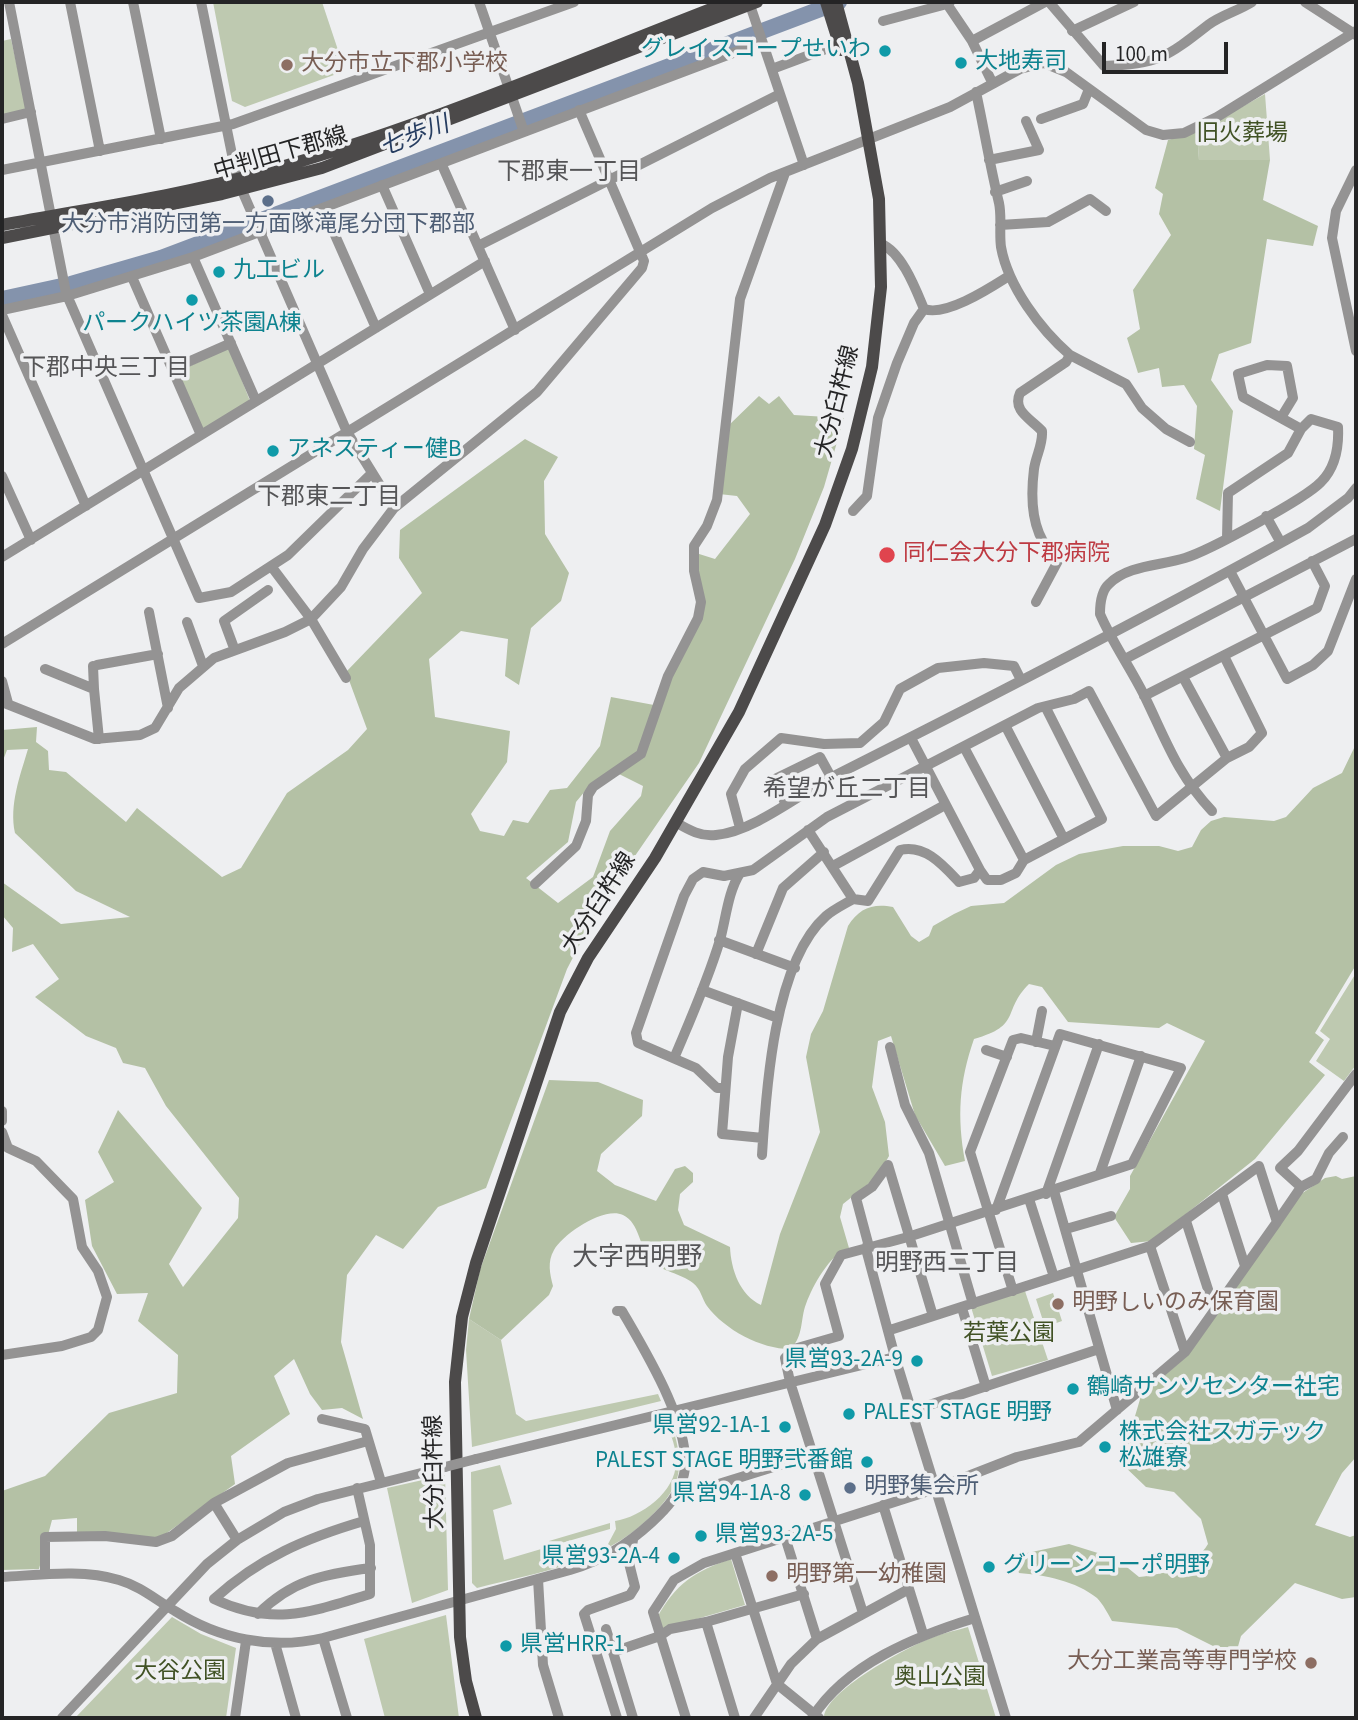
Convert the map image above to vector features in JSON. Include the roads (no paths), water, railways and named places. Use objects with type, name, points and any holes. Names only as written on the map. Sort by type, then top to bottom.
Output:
[{"type":"main road","name":"中判田下郡線","points":[[512,98],[729,2]]},
{"type":"main road","name":"中判田下郡線","points":[[2,238],[53,222],[240,184],[382,147],[752,3]]},
{"type":"main road","name":"大分臼杵線","points":[[833,7],[839,44],[870,141]]},
{"type":"main road","name":"大分臼杵線","points":[[476,1718],[462,1658],[455,1382],[458,1342],[470,1285],[552,1033],[567,996],[588,958],[677,822],[739,712],[809,563],[836,496],[855,438],[872,367],[880,306],[879,199],[870,141],[833,7]]},
{"type":"main road","name":"中判田下郡線","points":[[2,225],[53,222]]},
{"type":"street","points":[[9,2],[67,295],[199,598],[231,593],[288,555],[372,473]]},
{"type":"street","points":[[70,2],[100,151]]},
{"type":"street","points":[[133,2],[161,139]]},
{"type":"street","points":[[201,2],[226,125],[240,184],[251,213],[348,432],[394,508]]},
{"type":"street","points":[[480,2],[524,130]]},
{"type":"street","points":[[2,170],[226,125],[490,34],[549,6],[574,2]]},
{"type":"street","points":[[972,41],[1047,2],[1072,31],[1089,45],[1104,66],[1139,65],[1165,56],[1199,35],[1207,26],[1252,2]]},
{"type":"street","points":[[1072,31],[1134,2]]},
{"type":"street","points":[[2,645],[712,208],[785,173],[950,107],[1020,69],[1044,63],[1066,72],[1146,130],[1163,135],[1184,133],[1217,117],[1355,33],[1305,2]]},
{"type":"street","points":[[752,3],[756,23],[804,166]]},
{"type":"street","points":[[883,21],[949,3],[992,82]]},
{"type":"street","points":[[86,506],[2,313],[132,277],[192,257],[442,165],[524,130],[762,41]]},
{"type":"street","points":[[772,69],[839,44]]},
{"type":"street","points":[[1041,120],[1083,104],[1089,89]]},
{"type":"street","points":[[976,92],[995,192],[1001,244],[1010,276],[1041,321],[1070,355],[1126,384],[1142,408],[1166,429],[1190,442]]},
{"type":"street","points":[[478,246],[780,94]]},
{"type":"street","points":[[2,681],[5,703],[68,730],[99,738],[139,735],[155,728],[179,688],[203,666],[234,648],[285,632],[311,619],[341,587],[363,550],[394,508],[537,392],[642,268],[644,261],[641,253],[579,110]]},
{"type":"street","points":[[2,119],[31,112]]},
{"type":"street","points":[[989,160],[1039,150],[1026,121]]},
{"type":"street","points":[[442,165],[516,330]]},
{"type":"street","points":[[1356,170],[1336,211],[1332,238],[1356,351]]},
{"type":"street","points":[[534,884],[576,846],[586,821],[587,795],[593,787],[641,754],[668,676],[698,618],[701,602],[694,571],[694,546],[707,526],[716,500],[740,299],[785,173]]},
{"type":"street","points":[[995,192],[1027,181]]},
{"type":"street","points":[[382,185],[430,294]]},
{"type":"street","points":[[1000,225],[1048,222],[1090,198],[1106,211]]},
{"type":"street","points":[[323,208],[376,328]]},
{"type":"street","points":[[881,244],[888,247],[914,285],[924,309],[932,312],[960,303],[1010,276]]},
{"type":"street","points":[[192,257],[257,401]]},
{"type":"street","points":[[2,557],[485,261]]},
{"type":"street","points":[[606,275],[616,278],[622,291]]},
{"type":"street","points":[[132,277],[201,435]]},
{"type":"street","points":[[853,512],[867,496],[878,418],[905,343],[924,309]]},
{"type":"street","points":[[172,369],[231,343]]},
{"type":"street","points":[[1036,603],[1059,559],[1043,548],[1032,509],[1034,468],[1042,441],[1042,431],[1019,410],[1017,400],[1020,393],[1066,362],[1070,355]]},
{"type":"street","points":[[1282,416],[1293,398],[1287,366],[1267,365],[1238,374],[1243,397],[1282,416],[1301,429]]},
{"type":"street","points":[[1212,811],[1190,788],[1125,659],[1108,633],[1100,614],[1107,586],[1132,570],[1196,555],[1227,538],[1266,516],[1321,483],[1333,465],[1339,442],[1338,427],[1311,419],[1301,429],[1288,453],[1228,493],[1227,538]]},
{"type":"street","points":[[2,476],[30,540]]},
{"type":"street","points":[[677,822],[696,834],[716,835],[740,828],[831,777],[911,738],[1281,543],[1308,528],[1348,498],[1356,488]]},
{"type":"street","points":[[1266,516],[1281,543]]},
{"type":"street","points":[[1125,659],[1356,539]]},
{"type":"street","points":[[1144,696],[1317,608],[1325,586],[1312,561]]},
{"type":"street","points":[[271,566],[311,619],[346,678]]},
{"type":"street","points":[[1230,571],[1287,679],[1313,665],[1328,651],[1356,579]]},
{"type":"street","points":[[234,648],[224,621],[268,590]]},
{"type":"street","points":[[149,612],[168,708]]},
{"type":"street","points":[[187,622],[203,666]]},
{"type":"street","points":[[99,738],[94,689],[95,666],[158,654]]},
{"type":"street","points":[[725,1088],[717,1088],[696,1068],[675,1056],[638,1043],[636,1033],[684,895],[693,879],[703,872],[724,876],[753,870],[827,817],[1038,708],[1046,708],[1089,691],[1156,817],[1227,758],[1249,747],[1262,733],[1224,656]]},
{"type":"street","points":[[740,828],[731,794],[745,769],[781,737],[824,744],[860,743],[884,722],[900,689],[938,668],[984,663],[1014,666],[1021,680]]},
{"type":"street","points":[[45,668],[94,689]]},
{"type":"street","points":[[1182,677],[1227,758]]},
{"type":"street","points":[[911,738],[980,870],[987,880],[1001,880],[1016,873],[1024,860],[1102,819],[1046,708]]},
{"type":"street","points":[[1005,725],[1065,839]]},
{"type":"street","points":[[964,747],[1024,860]]},
{"type":"street","points":[[785,803],[775,779],[820,757],[831,777]]},
{"type":"street","points":[[833,866],[945,805]]},
{"type":"street","points":[[808,830],[853,899]]},
{"type":"street","points":[[762,1155],[771,1054],[778,1017],[807,939],[826,916],[853,899],[868,901],[900,850],[910,848],[931,855],[958,882],[974,878],[980,870]]},
{"type":"street","points":[[756,954],[783,888],[824,852]]},
{"type":"street","points":[[675,1056],[702,990],[734,883],[740,873]]},
{"type":"street","points":[[719,940],[795,968]]},
{"type":"street","points":[[702,990],[778,1017]]},
{"type":"street","points":[[738,1003],[725,1088],[722,1134],[763,1139]]},
{"type":"street","points":[[1036,1042],[1041,1011]]},
{"type":"street","points":[[863,1613],[790,1382],[785,1358],[794,1349],[839,1336],[825,1284],[837,1258],[992,1211],[1132,1164],[1181,1068],[1060,1034],[992,1211]]},
{"type":"street","points":[[1013,1291],[992,1211],[970,1152],[1013,1040],[1021,1038],[1055,1046]]},
{"type":"street","points":[[1099,1044],[1050,1192],[1066,1230],[1117,1409]]},
{"type":"street","points":[[890,1047],[905,1105],[929,1153],[973,1304]]},
{"type":"street","points":[[986,1050],[1007,1057]]},
{"type":"street","points":[[1100,1173],[1141,1056]]},
{"type":"street","points":[[1301,1187],[1280,1167],[1298,1151],[1356,1074]]},
{"type":"street","points":[[2,1111],[2,1121]]},
{"type":"street","points":[[2,1132],[8,1148],[36,1161],[73,1199],[82,1247],[98,1271],[107,1297],[98,1330],[91,1337],[62,1346],[2,1354]]},
{"type":"street","points":[[686,1718],[653,1612],[674,1580],[692,1567],[935,1489],[1017,1457],[1079,1442],[1185,1352],[1301,1187],[1316,1179],[1329,1153],[1343,1137]]},
{"type":"street","points":[[933,1317],[888,1165],[872,1187],[856,1198],[868,1243],[866,1250],[911,1411],[1006,1718]]},
{"type":"street","points":[[890,1330],[1150,1246],[1259,1166],[1277,1222]]},
{"type":"street","points":[[1222,1194],[1245,1266]]},
{"type":"street","points":[[1029,1199],[1054,1277]]},
{"type":"street","points":[[1066,1230],[1111,1216]]},
{"type":"street","points":[[1186,1221],[1214,1308]]},
{"type":"street","points":[[1150,1246],[1185,1352]]},
{"type":"street","points":[[962,1308],[986,1387]]},
{"type":"street","points":[[2,1577],[45,1574],[93,1575],[118,1579],[138,1587],[201,1625],[246,1641],[275,1643],[323,1638],[538,1579],[603,1558],[633,1540],[670,1505],[682,1482],[686,1462],[674,1410],[622,1311],[617,1311]]},
{"type":"street","points":[[911,1411],[986,1387],[1022,1372],[1099,1349]]},
{"type":"street","points":[[62,1718],[207,1564],[237,1539],[296,1507],[357,1488],[895,1356]]},
{"type":"street","points":[[322,1419],[365,1429],[381,1482]]},
{"type":"street","points":[[45,1574],[45,1538],[105,1536],[156,1542],[172,1536],[214,1503],[288,1463],[368,1441]]},
{"type":"street","points":[[709,1487],[813,1455]]},
{"type":"street","points":[[357,1488],[364,1521],[371,1568],[370,1594],[297,1615],[277,1617],[214,1600],[236,1579],[284,1549],[364,1521]]},
{"type":"street","points":[[214,1503],[237,1539]]},
{"type":"street","points":[[883,1505],[923,1634]]},
{"type":"street","points":[[785,1537],[817,1639]]},
{"type":"street","points":[[617,1718],[584,1619],[588,1610],[630,1595],[635,1587],[629,1563],[633,1540]]},
{"type":"street","points":[[735,1553],[777,1684],[815,1717],[833,1689],[923,1634],[975,1618]]},
{"type":"street","points":[[258,1614],[278,1593],[301,1583],[339,1572],[371,1568]]},
{"type":"street","points":[[538,1579],[543,1665],[559,1718]]},
{"type":"street","points":[[754,1718],[791,1664],[817,1639],[909,1589]]},
{"type":"street","points":[[612,1651],[660,1636],[670,1629],[706,1622],[804,1594]]},
{"type":"street","points":[[706,1622],[736,1718]]},
{"type":"street","points":[[606,1629],[633,1718]]},
{"type":"street","points":[[323,1638],[346,1718]]},
{"type":"street","points":[[570,1645],[590,1638]]},
{"type":"street","points":[[235,1718],[246,1641]]},
{"type":"street","points":[[275,1643],[296,1718]]},
{"type":"waterway","name":"七歩川","points":[[2,299],[71,284],[161,258],[839,2]]},
{"type":"place","name":"グレイスコープせいわ","points":[[885,51]]},
{"type":"place","name":"大地寿司","points":[[961,63]]},
{"type":"place","name":"大分市立下郡小学校","points":[[287,65]]},
{"type":"place","name":"大分市消防団第一方面隊滝尾分団下郡部","points":[[268,201]]},
{"type":"place","name":"九工ビル","points":[[219,272]]},
{"type":"place","name":"パークハイツ茶園A棟","points":[[192,300]]},
{"type":"place","name":"アネスティー健B","points":[[273,451]]},
{"type":"place","name":"同仁会大分下郡病院","points":[[887,555]]},
{"type":"place","name":"明野しいのみ保育園","points":[[1058,1304]]},
{"type":"place","name":"県営93-2A-9","points":[[917,1361]]},
{"type":"place","name":"鶴崎サンソセンター社宅","points":[[1073,1389]]},
{"type":"place","name":"PALEST STAGE 明野","points":[[849,1414]]},
{"type":"place","name":"県営92-1A-1","points":[[785,1427]]},
{"type":"place","name":"株式会社スガテック 松雄寮","points":[[1105,1447]]},
{"type":"place","name":"PALEST STAGE 明野弐番館","points":[[867,1462]]},
{"type":"place","name":"明野集会所","points":[[850,1488]]},
{"type":"place","name":"県営94-1A-8","points":[[805,1495]]},
{"type":"place","name":"県営93-2A-5","points":[[701,1536]]},
{"type":"place","name":"県営93-2A-4","points":[[674,1558]]},
{"type":"place","name":"グリーンコーポ明野","points":[[989,1567]]},
{"type":"place","name":"明野第一幼稚園","points":[[772,1576]]},
{"type":"place","name":"県営HRR-1","points":[[506,1646]]},
{"type":"place","name":"大分工業高等専門学校","points":[[1311,1663]]},
{"type":"district","name":"下郡東一丁目","points":[[569,174]]},
{"type":"district","name":"下郡中央三丁目","points":[[106,370]]},
{"type":"district","name":"下郡東二丁目","points":[[329,499]]},
{"type":"district","name":"希望が丘二丁目","points":[[847,791]]},
{"type":"district","name":"大字西明野","points":[[637,1259]]},
{"type":"district","name":"明野西二丁目","points":[[947,1265]]},
{"type":"park label","name":"旧火葬場","points":[[1242,135]]},
{"type":"park label","name":"若葉公園","points":[[1009,1335]]},
{"type":"park label","name":"大谷公園","points":[[180,1673]]},
{"type":"park label","name":"奥山公園","points":[[940,1679]]}]
